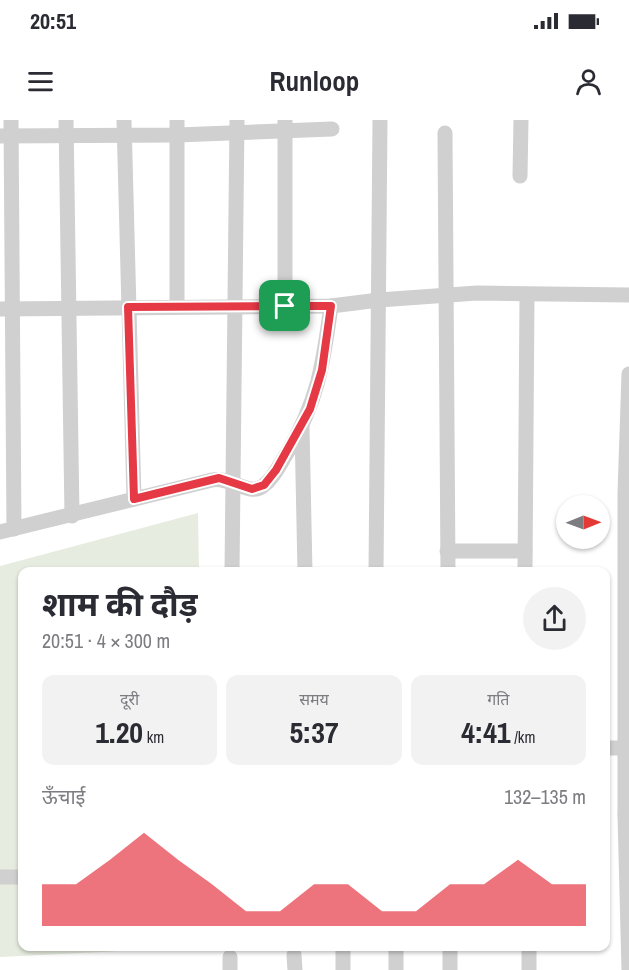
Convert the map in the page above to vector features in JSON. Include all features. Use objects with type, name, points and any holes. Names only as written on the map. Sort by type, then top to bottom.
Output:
[{"type":"street","points":[[11,120],[5,136],[7,530],[72,516],[219,478],[259,488],[270,480],[302,427],[322,370],[320,306]]},
{"type":"street","points":[[376,567],[380,120]]},
{"type":"street","points":[[520,176],[521,120]]},
{"type":"street","points":[[5,136],[66,128],[285,125],[332,129]]},
{"type":"street","points":[[285,125],[285,306]]},
{"type":"street","points":[[232,567],[240,485],[236,306],[237,126]]},
{"type":"street","points":[[177,127],[177,307]]},
{"type":"street","points":[[66,128],[72,516]]},
{"type":"street","points":[[124,128],[134,499]]},
{"type":"street","points":[[445,133],[448,567]]},
{"type":"street","points":[[6,309],[320,306],[446,295],[629,295]]},
{"type":"street","points":[[525,567],[527,295]]},
{"type":"street","points":[[629,374],[625,494],[629,970]]},
{"type":"street","points":[[302,427],[305,567]]},
{"type":"street","points":[[447,551],[525,551]]},
{"type":"street","points":[[610,748],[626,748]]},
{"type":"street","points":[[0,877],[18,877]]},
{"type":"street","points":[[343,951],[343,970]]},
{"type":"street","points":[[396,951],[396,970]]},
{"type":"street","points":[[450,951],[450,970]]},
{"type":"street","points":[[529,951],[529,970]]},
{"type":"shaded area","points":[[198,513],[199,567],[18,567],[18,951],[121,951],[0,957],[0,566]]},
{"type":"route","points":[[285,306],[331,306],[318,389],[302,427],[270,480],[259,488],[247,489],[224,478],[219,478],[134,499],[128,307],[285,306]]}]
